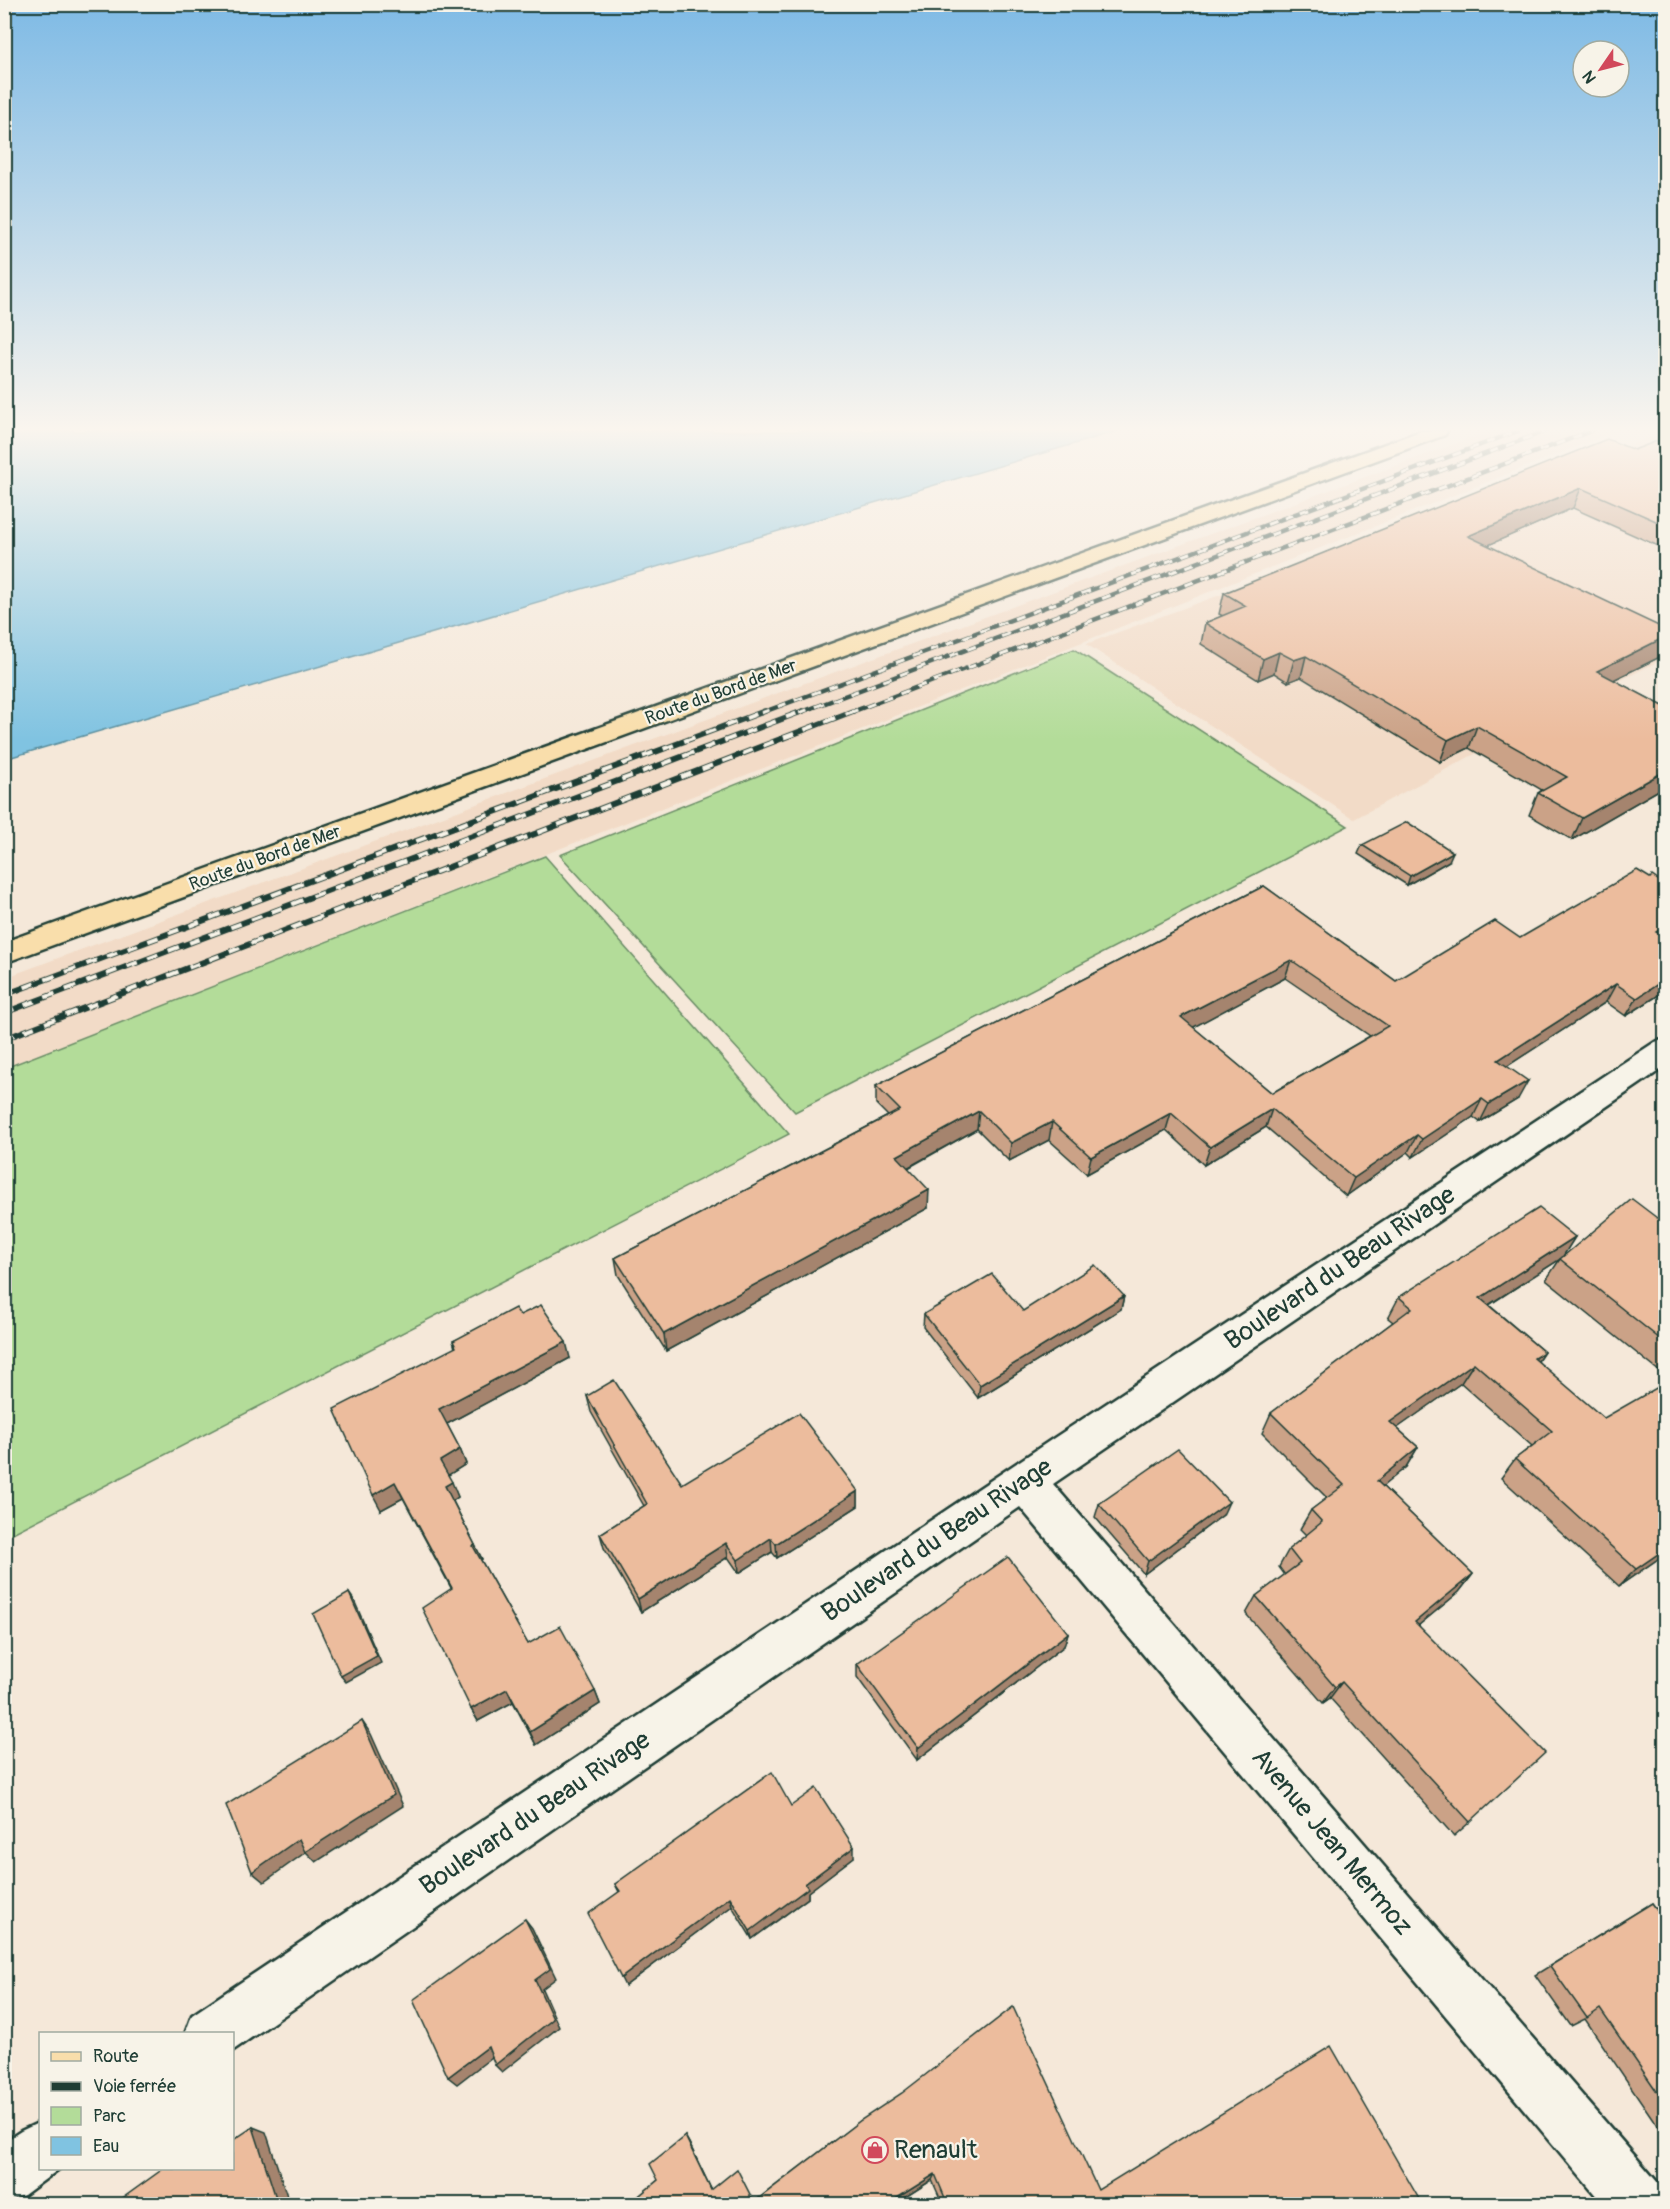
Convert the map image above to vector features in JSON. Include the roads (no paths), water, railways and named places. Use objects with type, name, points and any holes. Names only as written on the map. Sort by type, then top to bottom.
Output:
[{"type":"main road","name":"Route du Bord de Mer","points":[[4,952],[1154,534]]},
{"type":"street","name":"Boulevard du Beau Rivage","points":[[214,2032],[1024,1481],[1665,1050]]},
{"type":"street","name":"Avenue Jean Mermoz","points":[[1024,1481],[1638,2205]]},
{"type":"street","points":[[4,2175],[39,2151]]},
{"type":"water","points":[[5,534],[768,534],[5,759]]},
{"type":"railway","points":[[761,713],[1241,534]]},
{"type":"railway","points":[[799,713],[1273,534]]},
{"type":"railway","points":[[849,713],[1320,534]]},
{"type":"railway","points":[[4,995],[765,711]]},
{"type":"railway","points":[[4,1013],[803,711]]},
{"type":"railway","points":[[4,1039],[853,711]]},
{"type":"place","name":"Renault","points":[[875,2150]]}]
